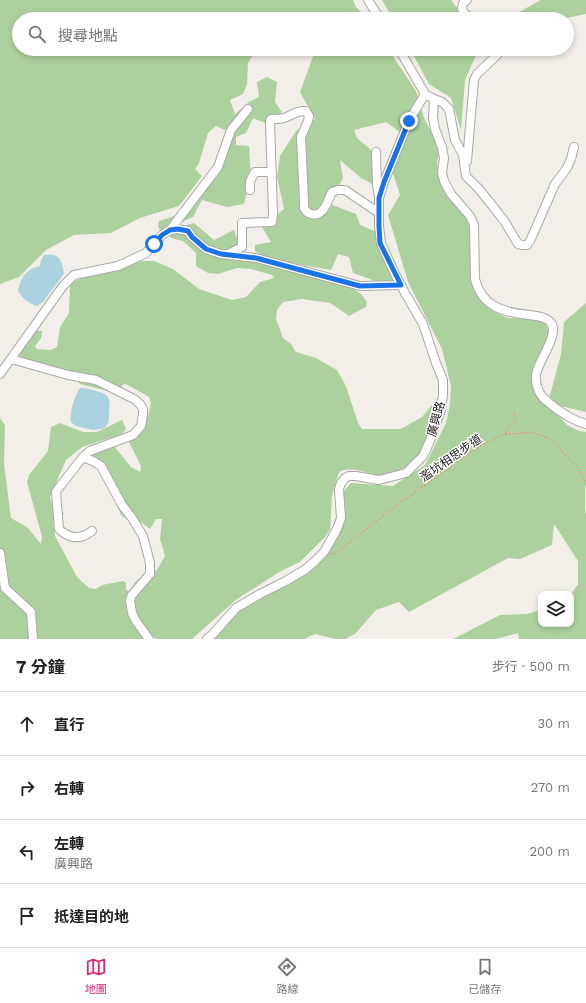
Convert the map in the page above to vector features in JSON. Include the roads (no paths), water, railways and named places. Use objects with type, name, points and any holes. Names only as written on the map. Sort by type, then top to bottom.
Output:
[{"type":"street","points":[[368,0],[376,12]]},
{"type":"street","points":[[464,12],[462,3],[467,0]]},
{"type":"street","points":[[402,56],[425,94],[442,102],[449,109],[455,140],[463,155],[466,176],[478,188],[505,222],[518,244],[527,245],[530,241],[555,184],[567,168],[574,147]]},
{"type":"street","points":[[466,176],[474,80],[476,74],[496,56]]},
{"type":"street","name":"廣興路","points":[[207,639],[236,608],[306,569],[324,552],[337,529],[341,518],[339,489],[345,478],[348,476],[356,476],[379,480],[406,473],[424,456],[441,410],[443,380],[423,324],[380,243],[379,196],[409,121],[425,94]]},
{"type":"street","points":[[434,99],[433,118],[444,158],[442,172],[444,181],[451,194],[470,216],[474,225],[475,279],[477,286],[485,300],[503,311],[540,317],[550,321],[554,327],[553,335],[536,372],[538,390],[544,399],[564,414],[577,422],[586,424]]},
{"type":"street","points":[[0,374],[64,286],[74,275],[118,266],[146,253],[162,235],[170,230],[218,167],[231,130],[248,108]]},
{"type":"street","points":[[227,255],[242,247],[242,223],[272,222],[271,118],[283,119],[300,111],[306,111],[309,116],[301,137],[304,208],[308,213],[313,215],[320,213],[332,192],[338,190],[345,190],[379,213]]},
{"type":"street","points":[[376,152],[377,185],[379,196]]},
{"type":"street","points":[[250,190],[249,183],[256,172],[272,172]]},
{"type":"street","points":[[170,230],[178,229],[188,231],[192,237],[206,249],[221,254],[256,258],[360,286],[401,285]]},
{"type":"street","points":[[11,359],[68,375],[96,380],[134,399],[143,409],[141,426],[133,435],[90,451],[60,484],[56,492],[58,529],[72,538],[86,536],[92,531]]},
{"type":"street","points":[[83,457],[93,460],[101,466],[122,505],[143,536],[150,563],[150,574],[132,595],[130,600],[132,613],[149,639]]},
{"type":"street","points":[[0,553],[5,588],[31,612],[33,639]]},
{"type":"water","points":[[44,255],[57,256],[62,263],[64,274],[43,302],[37,306],[31,304],[18,291],[23,276],[31,269],[40,266]]},
{"type":"water","points":[[80,388],[100,392],[108,397],[110,403],[109,419],[107,425],[103,429],[93,430],[76,426],[71,422],[73,404]]}]
